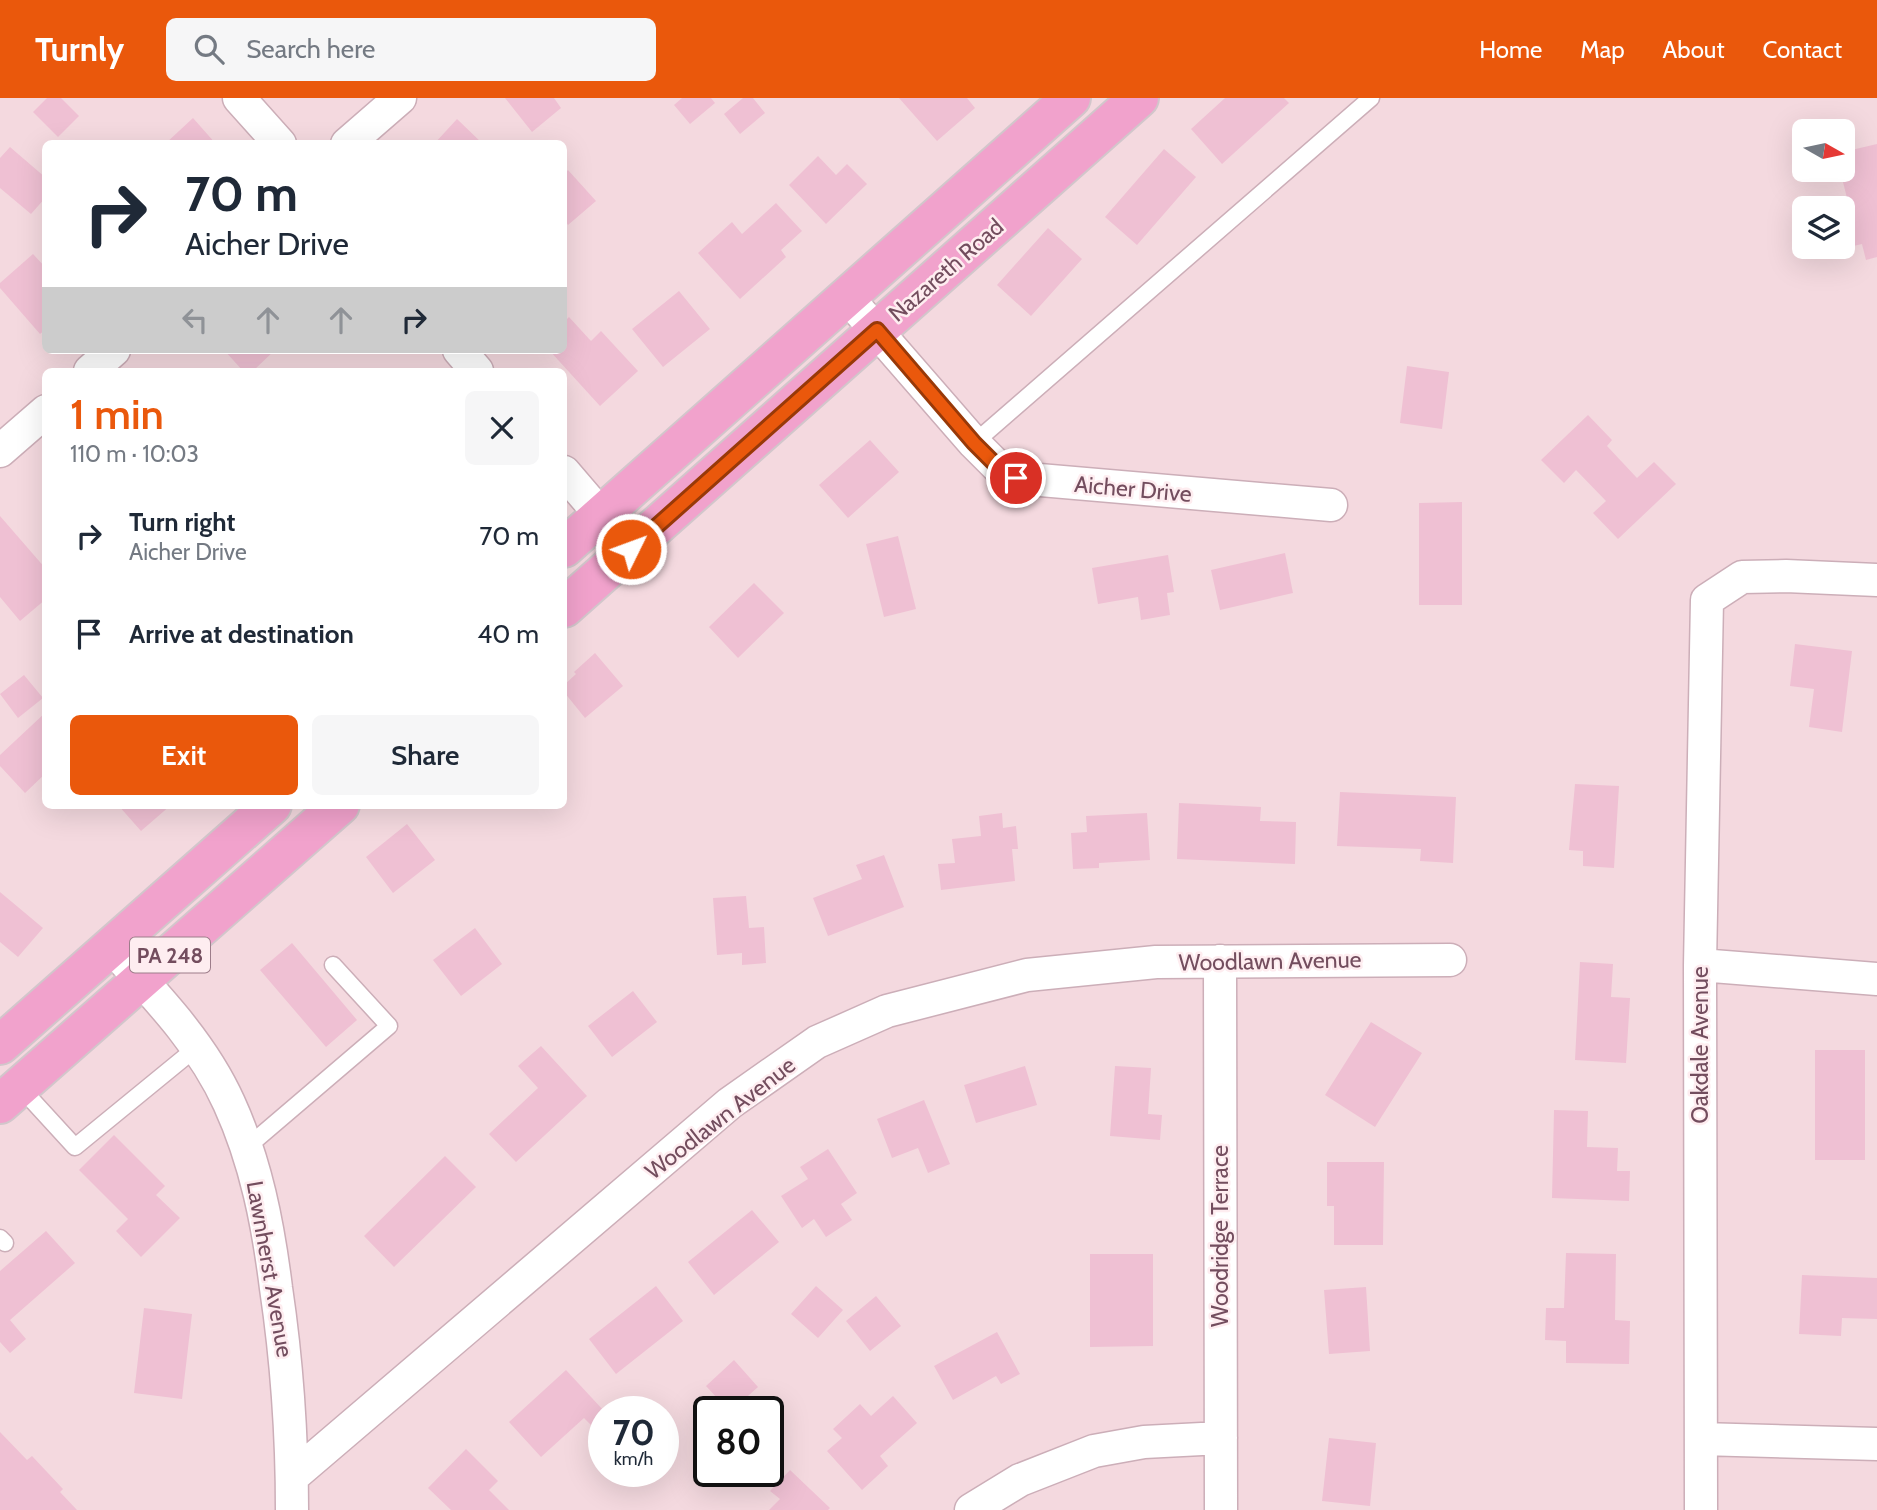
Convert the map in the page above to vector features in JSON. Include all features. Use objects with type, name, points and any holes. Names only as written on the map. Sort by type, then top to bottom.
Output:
[{"type":"highway","name":"Nazareth Road","points":[[567,545],[1071,98]]},
{"type":"highway","name":"Nazareth Road","points":[[567,605],[1139,98]]},
{"type":"highway","name":"PA 248","points":[[0,1045],[267,809]]},
{"type":"highway","name":"PA 248","points":[[10,1095],[335,809]]},
{"type":"street","points":[[239,98],[276,140]]},
{"type":"street","points":[[352,140],[400,98]]},
{"type":"street","name":"Aicher Drive","points":[[847,298],[974,443],[1001,470],[1016,478],[1331,505]]},
{"type":"street","points":[[93,368],[109,354]]},
{"type":"street","points":[[462,354],[474,368]]},
{"type":"street","points":[[0,451],[42,414]]},
{"type":"street","points":[[567,475],[631,549]]},
{"type":"street","name":"Oakdale Avenue","points":[[1701,1510],[1700,965],[1707,600],[1742,577],[1877,580]]},
{"type":"street","name":"Lawnherst Avenue","points":[[111,947],[170,1012],[229,1102],[262,1196],[286,1358],[292,1510]]},
{"type":"street","name":"Woodlawn Avenue","points":[[292,1477],[730,1103],[817,1042],[887,1011],[1027,975],[1156,962],[1450,960]]},
{"type":"street","name":"Woodridge Terrace","points":[[1220,961],[1221,1510]]},
{"type":"street","points":[[1700,965],[1877,979]]},
{"type":"street","points":[[971,1510],[1020,1480],[1094,1451],[1144,1442],[1221,1437]]},
{"type":"street","points":[[1701,1439],[1877,1444]]},
{"type":"lane","points":[[974,443],[1371,98]]},
{"type":"lane","points":[[246,1148],[389,1026],[333,965]]},
{"type":"lane","points":[[10,1095],[75,1147],[196,1048]]},
{"type":"shaded area","points":[[0,98],[1877,98],[1877,1510],[0,1510]]},
{"type":"building","points":[[47,98],[61,98],[79,116],[58,137],[33,112]]},
{"type":"building","points":[[505,98],[554,98],[561,108],[532,132]]},
{"type":"building","points":[[682,98],[711,98],[715,103],[690,124],[674,105]]},
{"type":"building","points":[[743,98],[753,98],[765,113],[740,134],[724,114]]},
{"type":"building","points":[[899,98],[967,98],[975,108],[937,141]]},
{"type":"building","points":[[1225,98],[1284,98],[1289,103],[1222,164],[1191,129]]},
{"type":"building","points":[[193,118],[212,140],[169,140]]},
{"type":"building","points":[[457,119],[479,140],[438,140]]},
{"type":"building","points":[[1877,144],[1877,257],[1866,260],[1862,244],[1855,246],[1855,196],[1846,196],[1843,182],[1855,182],[1855,149]]},
{"type":"building","points":[[10,147],[42,175],[42,202],[31,214],[0,188],[0,158]]},
{"type":"building","points":[[1164,149],[1196,177],[1137,245],[1105,217]]},
{"type":"building","points":[[818,156],[836,175],[847,164],[867,184],[826,224],[789,185]]},
{"type":"building","points":[[567,171],[596,201],[568,225],[567,224]]},
{"type":"building","points":[[776,203],[802,231],[781,250],[786,257],[740,299],[698,253],[732,222],[742,234]]},
{"type":"building","points":[[1048,228],[1082,259],[1031,316],[997,285]]},
{"type":"building","points":[[33,254],[42,264],[40,334],[0,288],[0,283]]},
{"type":"building","points":[[679,291],[710,329],[663,367],[632,329]]},
{"type":"building","points":[[569,317],[591,341],[601,331],[638,371],[600,406],[553,354],[567,354]]},
{"type":"building","points":[[228,354],[271,354],[256,368],[240,368]]},
{"type":"building","points":[[1407,366],[1449,372],[1442,429],[1400,423]]},
{"type":"building","points":[[1588,415],[1612,440],[1607,446],[1637,478],[1654,462],[1676,484],[1618,539],[1593,513],[1606,501],[1576,470],[1564,483],[1541,460]]},
{"type":"building","points":[[870,440],[899,472],[848,518],[819,485]]},
{"type":"building","points":[[1462,502],[1462,605],[1419,605],[1419,503]]},
{"type":"building","points":[[0,516],[42,564],[42,602],[20,621],[0,597]]},
{"type":"building","points":[[898,536],[916,609],[884,617],[866,544]]},
{"type":"building","points":[[1285,553],[1293,593],[1220,610],[1211,570]]},
{"type":"building","points":[[1168,555],[1174,592],[1167,593],[1170,615],[1141,620],[1138,597],[1098,604],[1092,568]]},
{"type":"building","points":[[754,583],[784,613],[738,658],[709,627]]},
{"type":"building","points":[[1795,644],[1852,651],[1842,732],[1809,727],[1814,689],[1790,686]]},
{"type":"building","points":[[595,653],[623,686],[585,718],[567,696],[567,682],[576,674],[574,672]]},
{"type":"building","points":[[24,675],[42,699],[18,718],[0,694]]},
{"type":"building","points":[[42,716],[42,777],[25,793],[0,766],[0,755]]},
{"type":"building","points":[[1575,784],[1619,786],[1614,868],[1583,866],[1583,851],[1569,850]]},
{"type":"building","points":[[1340,792],[1456,797],[1453,863],[1420,861],[1421,849],[1337,846]]},
{"type":"building","points":[[1179,803],[1261,807],[1260,821],[1296,822],[1295,864],[1177,859]]},
{"type":"building","points":[[122,809],[166,809],[141,831]]},
{"type":"building","points":[[1002,813],[1003,828],[1016,826],[1018,849],[1012,849],[1015,881],[941,890],[938,864],[955,863],[952,839],[981,836],[979,816]]},
{"type":"building","points":[[1147,813],[1150,860],[1099,863],[1099,868],[1073,869],[1071,833],[1087,832],[1086,816]]},
{"type":"building","points":[[407,824],[435,860],[393,893],[366,857]]},
{"type":"building","points":[[884,855],[904,907],[828,936],[813,898],[862,879],[856,865]]},
{"type":"building","points":[[0,892],[43,928],[18,957],[0,942]]},
{"type":"building","points":[[746,896],[749,928],[764,927],[766,963],[742,965],[742,953],[717,955],[713,898]]},
{"type":"building","points":[[475,928],[502,964],[461,996],[433,960]]},
{"type":"building","points":[[292,943],[357,1020],[326,1047],[260,970]]},
{"type":"building","points":[[1580,962],[1613,964],[1611,997],[1630,998],[1626,1063],[1575,1060]]},
{"type":"building","points":[[633,991],[657,1022],[612,1057],[588,1026]]},
{"type":"building","points":[[1371,1022],[1422,1053],[1375,1127],[1325,1095]]},
{"type":"building","points":[[541,1046],[587,1096],[516,1162],[489,1134],[538,1088],[518,1066]]},
{"type":"building","points":[[1815,1050],[1865,1050],[1865,1160],[1815,1160]]},
{"type":"building","points":[[1025,1066],[1037,1105],[976,1123],[964,1085]]},
{"type":"building","points":[[1115,1066],[1151,1068],[1148,1114],[1162,1115],[1160,1140],[1110,1136]]},
{"type":"building","points":[[924,1100],[950,1164],[928,1173],[918,1148],[892,1158],[877,1119]]},
{"type":"building","points":[[1554,1110],[1588,1111],[1587,1147],[1618,1148],[1617,1171],[1630,1171],[1629,1201],[1552,1198]]},
{"type":"building","points":[[114,1135],[165,1186],[156,1195],[180,1218],[141,1257],[116,1231],[128,1219],[79,1170]]},
{"type":"building","points":[[828,1149],[857,1193],[841,1204],[852,1220],[826,1237],[814,1219],[802,1228],[781,1196],[808,1179],[800,1167]]},
{"type":"building","points":[[445,1156],[476,1187],[394,1267],[364,1236]]},
{"type":"building","points":[[1327,1162],[1384,1162],[1383,1245],[1334,1245],[1334,1206],[1327,1206]]},
{"type":"building","points":[[752,1210],[779,1242],[714,1295],[688,1262]]},
{"type":"building","points":[[46,1231],[75,1263],[10,1320],[26,1339],[10,1353],[0,1342],[0,1271]]},
{"type":"building","points":[[1566,1253],[1616,1254],[1615,1320],[1630,1321],[1629,1364],[1566,1363],[1566,1341],[1545,1340],[1546,1308],[1564,1308]]},
{"type":"building","points":[[1090,1254],[1153,1254],[1153,1346],[1090,1347]]},
{"type":"building","points":[[1802,1275],[1877,1278],[1877,1319],[1842,1318],[1841,1336],[1799,1334]]},
{"type":"building","points":[[656,1286],[683,1321],[616,1374],[589,1339]]},
{"type":"building","points":[[816,1286],[843,1310],[818,1338],[791,1314]]},
{"type":"building","points":[[1366,1287],[1370,1351],[1329,1354],[1324,1290]]},
{"type":"building","points":[[876,1296],[901,1326],[870,1351],[846,1321]]},
{"type":"building","points":[[144,1308],[192,1314],[182,1399],[134,1393]]},
{"type":"building","points":[[997,1332],[1020,1374],[1001,1384],[996,1376],[953,1400],[934,1366]]},
{"type":"building","points":[[734,1360],[758,1387],[748,1396],[715,1396],[706,1386]]},
{"type":"building","points":[[566,1370],[590,1396],[588,1422],[584,1418],[541,1457],[509,1422]]},
{"type":"building","points":[[893,1396],[917,1423],[880,1456],[888,1466],[862,1490],[827,1451],[842,1438],[833,1429],[860,1404],[871,1416]]},
{"type":"building","points":[[0,1432],[27,1460],[32,1456],[63,1489],[60,1492],[77,1510],[0,1510]]},
{"type":"building","points":[[1329,1438],[1376,1443],[1370,1506],[1322,1501]]},
{"type":"building","points":[[466,1449],[498,1481],[489,1490],[509,1510],[451,1510],[428,1488]]},
{"type":"building","points":[[790,1470],[830,1508],[769,1510],[780,1499],[770,1491],[774,1487],[784,1487],[784,1476]]},
{"type":"route","points":[[631,549],[877,330],[974,443],[1001,470],[1016,478]]}]
